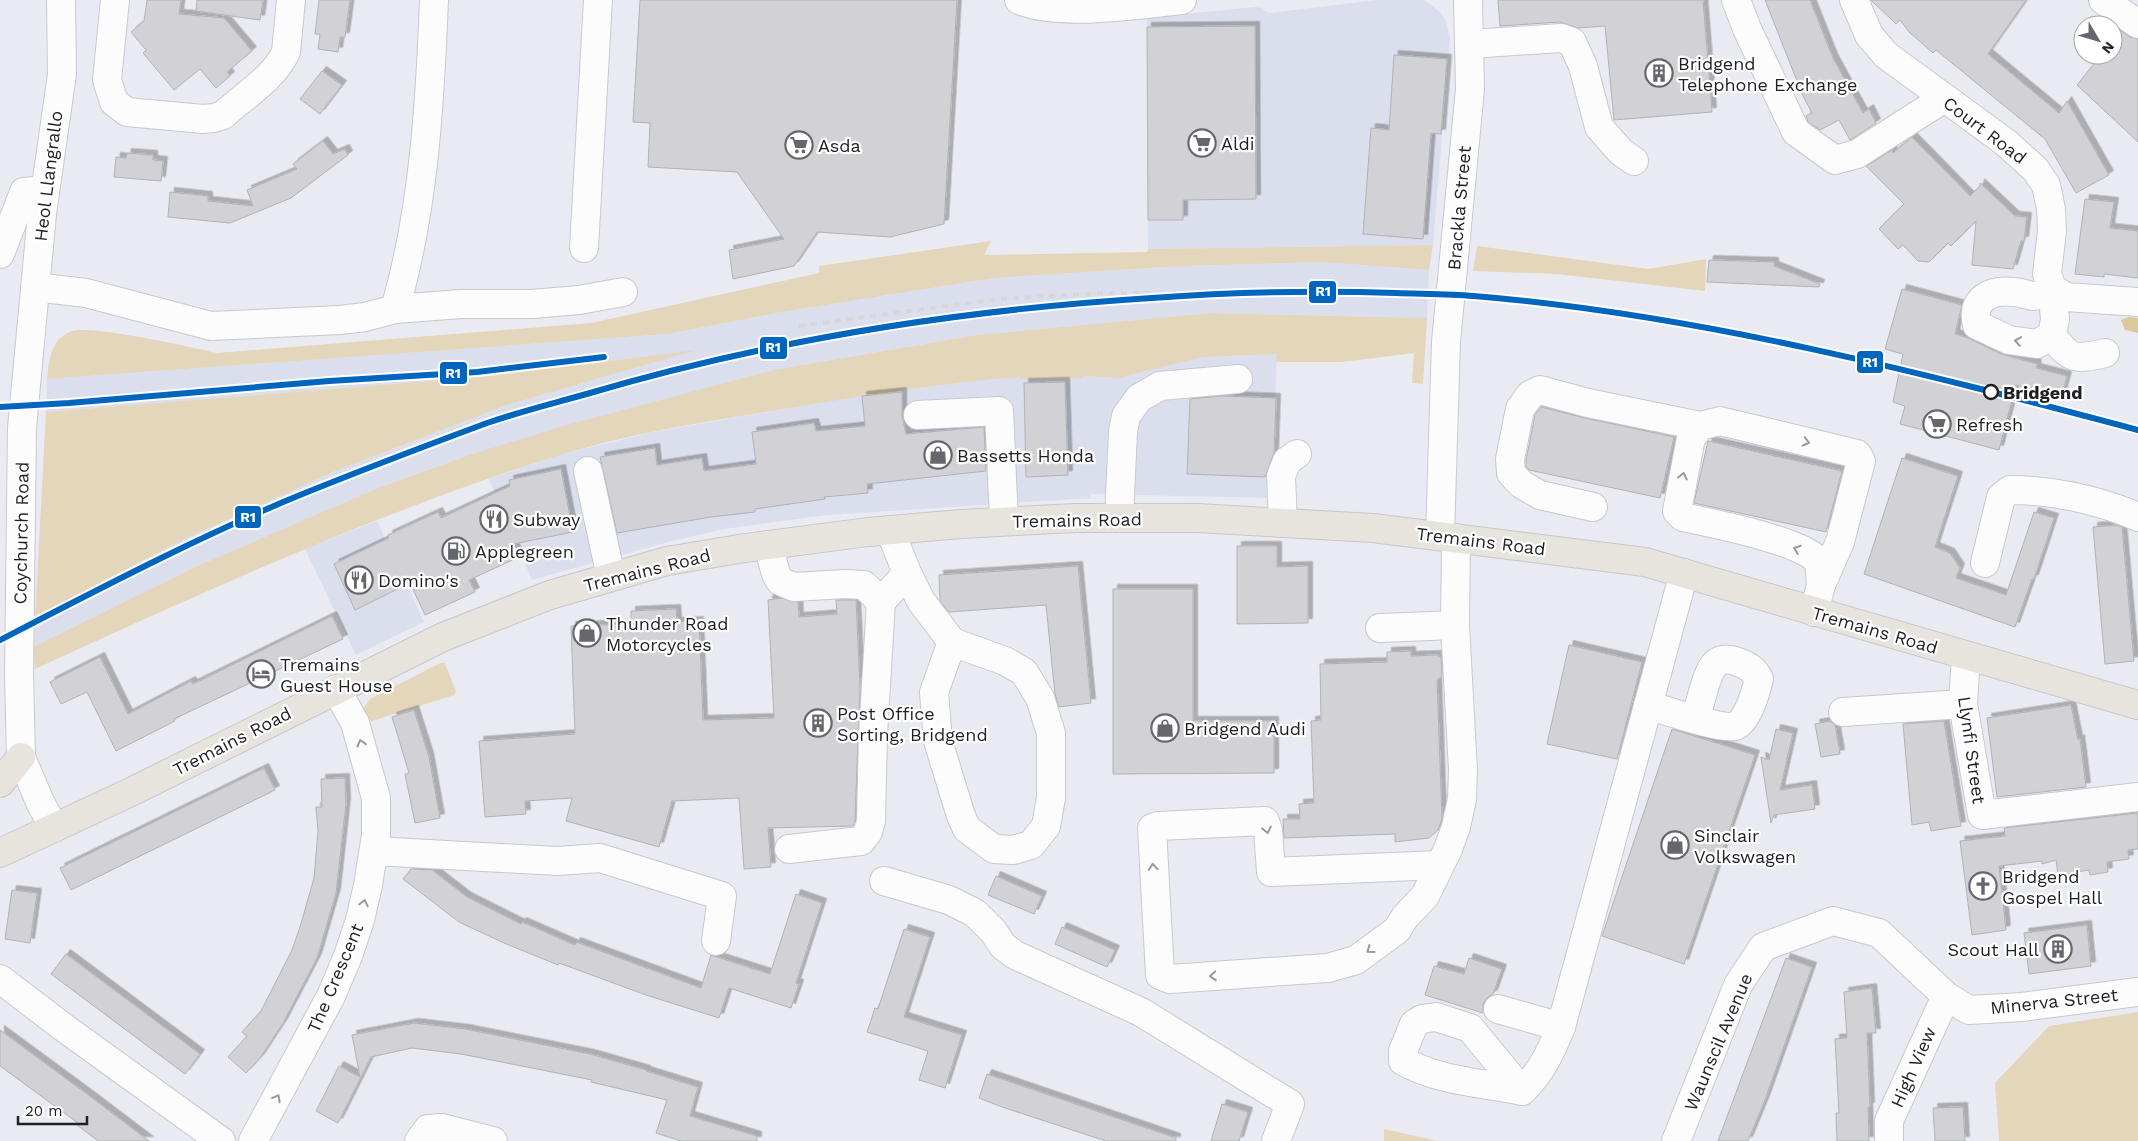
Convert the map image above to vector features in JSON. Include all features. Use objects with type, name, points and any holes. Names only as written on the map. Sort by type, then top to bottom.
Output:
[{"type":"main road","name":"Tremains Road","points":[[54,828],[443,637],[550,594],[667,561],[768,545],[890,530],[1004,521],[1074,518],[1197,518],[1373,528],[1645,562],[2138,706]]},
{"type":"main road","points":[[0,783],[21,757]]},
{"type":"main road","points":[[0,853],[54,828]]},
{"type":"street","name":"Heol Llangrallo","points":[[29,351],[45,190],[62,74],[61,0]]},
{"type":"street","points":[[115,0],[107,80],[114,102],[127,112],[203,119],[223,115],[273,72],[283,59],[286,52],[291,0]]},
{"type":"street","points":[[395,309],[404,276],[415,220],[430,98],[434,0]]},
{"type":"street","points":[[584,248],[598,0]]},
{"type":"street","points":[[1019,0],[1033,6],[1109,8],[1182,0]]},
{"type":"street","name":"Brackla Street","points":[[1440,865],[1271,872],[1268,830],[1265,821],[1158,826],[1152,828],[1160,975],[1163,978],[1170,979],[1328,968],[1356,960],[1397,930],[1405,917],[1425,896],[1440,865],[1456,827],[1462,799],[1463,770],[1448,537],[1446,342],[1470,89],[1468,0]]},
{"type":"street","points":[[1736,0],[1747,29],[1796,132],[1835,160],[1857,154],[1943,99]]},
{"type":"street","name":"Court Road","points":[[1854,0],[1868,35],[1886,55],[1943,99],[1985,126],[2005,142],[2035,169],[2046,185],[2051,209],[2052,230],[2047,274],[2052,288],[2055,320],[2052,335],[2037,344],[2009,340],[1977,325],[1975,316],[1980,301],[1992,292],[2014,291],[2034,296],[2052,288]]},
{"type":"street","points":[[2103,0],[2138,24]]},
{"type":"street","points":[[1470,44],[1561,38],[1572,42],[1582,66],[1599,127],[1621,152],[1634,161]]},
{"type":"street","points":[[0,254],[24,192],[45,190]]},
{"type":"street","points":[[35,287],[86,293],[210,326],[340,320],[395,309],[461,304],[532,304],[579,300],[623,292]]},
{"type":"street","points":[[2052,288],[2066,297],[2138,302]]},
{"type":"street","name":"Coychurch Road","points":[[29,351],[22,428],[10,510],[19,598],[21,757],[40,802],[54,828]]},
{"type":"street","points":[[1119,518],[1123,430],[1126,416],[1139,398],[1160,386],[1238,379]]},
{"type":"street","points":[[1593,507],[1540,494],[1521,484],[1511,473],[1510,459],[1520,410],[1530,395],[1540,390],[1588,403],[1700,426],[1720,421],[1857,454],[1861,462],[1840,542],[1821,585],[1814,612]]},
{"type":"street","points":[[918,415],[999,411],[1004,521]]},
{"type":"street","points":[[1700,426],[1691,438],[1677,511],[1683,517],[1749,531],[1809,553],[1818,562],[1821,585]]},
{"type":"street","points":[[1282,523],[1281,476],[1287,461],[1297,454]]},
{"type":"street","points":[[588,472],[611,577]]},
{"type":"street","points":[[1985,563],[2002,497],[2010,490],[2038,490],[2113,506],[2138,517]]},
{"type":"street","points":[[890,530],[906,573],[920,601],[952,642],[1005,661],[1024,672],[1040,698],[1051,733],[1051,798],[1046,826],[1031,845],[1013,850],[994,849],[967,829],[961,816],[938,741],[934,692],[952,642]]},
{"type":"street","points":[[768,545],[776,574],[780,581],[794,587],[864,584],[881,602]]},
{"type":"street","points":[[789,849],[861,842],[868,832],[872,821],[872,735],[881,602],[906,573]]},
{"type":"street","points":[[1522,1091],[1532,1081],[1547,1059],[1560,1027],[1684,573]]},
{"type":"street","points":[[1380,628],[1455,625]]},
{"type":"street","name":"Llynfi Street","points":[[1966,656],[1963,704],[1982,815],[2138,797]]},
{"type":"street","name":"The Crescent","points":[[253,1141],[331,996],[348,956],[360,920],[374,850],[376,798],[355,723],[336,689]]},
{"type":"street","points":[[1843,712],[1963,704]]},
{"type":"street","points":[[1648,705],[1696,718]]},
{"type":"street","points":[[374,850],[557,861],[600,858],[722,896],[716,941]]},
{"type":"street","points":[[884,881],[949,900],[975,913],[1003,946],[1016,955],[1141,1012],[1290,1104],[1276,1141]]},
{"type":"street","name":"Waunscil Avenue","points":[[1676,1141],[1738,985],[1763,947],[1833,921],[1879,932],[1946,996],[1969,1010]]},
{"type":"street","points":[[0,979],[63,1028],[182,1115],[221,1141]]},
{"type":"street","name":"Minerva Street","points":[[1969,1010],[2022,1007],[2138,992]]},
{"type":"street","name":"High View","points":[[1889,1141],[1889,1122],[1946,996]]},
{"type":"street","points":[[1498,1009],[1560,1027]]},
{"type":"street","points":[[420,1141],[428,1129],[442,1128],[493,1141]]},
{"type":"shaded area","points":[[1376,0],[1425,0],[1441,13],[1446,22],[1450,38],[1433,245],[1148,249],[1147,18],[1254,7],[1262,8],[1269,13]]},
{"type":"shaded area","points":[[991,241],[984,255],[1147,252],[1148,249],[1433,245],[1429,270],[1321,262],[1182,266],[994,278],[782,312],[668,334],[47,379],[54,347],[63,336],[69,332],[79,330],[117,333],[217,353],[591,323],[819,273],[819,266]]},
{"type":"shaded area","points":[[1477,246],[1648,269],[1706,259],[1705,291],[1557,274],[1473,271]]},
{"type":"shaded area","points":[[1321,262],[1429,270],[1427,318],[1210,313],[977,335],[773,370],[472,454],[378,488],[195,567],[33,647],[35,617],[184,539],[333,472],[504,406],[693,351],[491,376],[46,412],[47,379],[668,334],[782,312],[994,278],[1182,266]]},
{"type":"shaded area","points":[[1210,313],[1427,318],[1423,384],[1412,383],[1414,353],[1342,362],[1276,362],[1277,354],[1204,357],[1118,378],[1083,376],[1083,378],[1020,379],[1020,377],[899,390],[641,434],[560,455],[426,501],[294,554],[164,610],[35,669],[33,647],[195,567],[378,488],[472,454],[567,425],[773,370],[977,335]]},
{"type":"shaded area","points":[[2129,317],[2138,318],[2138,333],[2125,330],[2121,320]]},
{"type":"shaded area","points":[[697,350],[504,406],[333,472],[184,539],[35,617],[46,412],[491,376]]},
{"type":"shaded area","points":[[1277,354],[1271,498],[1091,494],[1091,498],[827,515],[724,529],[668,542],[532,580],[489,479],[562,454],[653,432],[859,396],[958,382],[1021,377],[1021,379],[1083,378],[1083,376],[1118,378],[1204,357]]},
{"type":"shaded area","points":[[377,521],[424,622],[356,655],[305,549]]},
{"type":"shaded area","points":[[440,663],[445,663],[456,692],[454,695],[369,722],[363,709],[370,699]]},
{"type":"shaded area","points":[[2138,1012],[2138,1141],[1999,1141],[1995,1083],[2049,1026]]},
{"type":"shaded area","points":[[1384,1129],[1438,1141],[1384,1141]]},
{"type":"building","points":[[147,0],[181,0],[179,14],[224,18],[252,51],[227,72],[230,76],[216,88],[200,69],[174,90],[143,53],[146,50],[131,32],[144,21]]},
{"type":"building","points":[[197,0],[263,0],[260,20],[196,11]]},
{"type":"building","points":[[319,0],[350,0],[345,37],[340,37],[338,52],[318,49],[320,34],[315,34]]},
{"type":"building","name":"Asda","points":[[640,0],[957,0],[944,224],[890,237],[817,232],[794,266],[733,279],[729,250],[784,239],[737,172],[648,167],[650,123],[633,122]]},
{"type":"building","name":"Bridgend Telephone Exchange","points":[[1498,0],[1703,0],[1712,112],[1614,120],[1605,26],[1578,28],[1560,22],[1500,26]]},
{"type":"building","points":[[1765,0],[1810,0],[1833,58],[1863,113],[1869,109],[1876,123],[1850,140],[1839,120],[1820,130],[1808,122],[1806,116],[1812,113],[1803,96]]},
{"type":"building","points":[[1871,0],[2026,0],[1988,54],[2059,113],[2067,101],[2109,175],[2076,193],[2045,139],[1936,50],[1933,53],[1909,32],[1900,20],[1896,24]]},
{"type":"building","name":"Aldi","points":[[1255,26],[1256,199],[1183,200],[1183,220],[1148,220],[1147,27]]},
{"type":"building","points":[[2123,32],[2130,37],[2138,39],[2138,142],[2077,85],[2093,65],[2123,65]]},
{"type":"building","points":[[1394,55],[1447,59],[1441,134],[1431,133],[1423,239],[1363,234],[1371,128],[1389,130]]},
{"type":"building","points":[[322,71],[342,85],[320,114],[300,99]]},
{"type":"building","points":[[1912,137],[1970,196],[1980,186],[1980,183],[2015,216],[2027,217],[2024,241],[2021,241],[2013,269],[1972,265],[1976,221],[1951,246],[1948,243],[1929,262],[1918,261],[1903,245],[1898,249],[1879,229],[1904,204],[1866,166],[1892,150],[1893,153]]},
{"type":"building","points":[[323,141],[333,154],[345,149],[348,155],[291,198],[230,223],[168,217],[170,192],[208,196],[208,201],[253,206],[247,190],[297,169],[293,164]]},
{"type":"building","points":[[127,153],[153,155],[153,160],[163,161],[161,181],[114,177],[116,157],[126,158]]},
{"type":"building","points":[[2085,199],[2114,202],[2110,228],[2138,231],[2138,278],[2104,274],[2104,277],[2075,274]]},
{"type":"building","points":[[1709,260],[1774,262],[1774,266],[1820,284],[1819,287],[1707,282]]},
{"type":"building","points":[[1902,289],[1962,305],[1955,334],[1968,338],[2001,354],[2037,364],[2036,368],[2067,376],[2061,398],[2016,385],[1999,450],[1900,424],[1905,406],[1893,402],[1903,354],[1885,349]]},
{"type":"building","points":[[1065,382],[1068,475],[1026,477],[1024,383]]},
{"type":"building","points":[[902,392],[902,416],[906,434],[984,427],[986,471],[867,484],[868,493],[824,497],[825,499],[755,509],[755,512],[711,517],[617,533],[600,457],[655,448],[657,465],[702,458],[704,471],[756,464],[752,432],[814,423],[816,431],[865,426],[862,396]]},
{"type":"building","points":[[1221,396],[1276,398],[1274,453],[1265,477],[1187,474],[1190,399]]},
{"type":"building","points":[[1541,407],[1674,437],[1660,498],[1529,470],[1526,466],[1526,460],[1535,415]]},
{"type":"building","points":[[1708,441],[1842,471],[1826,532],[1694,503]]},
{"type":"building","points":[[1902,458],[1958,476],[1935,547],[1950,553],[1960,568],[1956,578],[2006,595],[2034,512],[2054,518],[2034,579],[2032,579],[2015,627],[1864,574]]},
{"type":"building","points":[[561,469],[573,532],[513,544],[519,557],[469,580],[475,592],[425,615],[410,583],[355,610],[334,564],[389,538],[388,535],[438,512],[441,518],[510,486],[509,480]]},
{"type":"building","points":[[2117,525],[2122,527],[2134,661],[2105,664],[2093,527]]},
{"type":"building","points":[[1237,546],[1277,546],[1277,567],[1308,566],[1308,623],[1237,624]]},
{"type":"building","points":[[1078,566],[1091,703],[1059,707],[1055,694],[1046,605],[949,612],[940,601],[939,575]]},
{"type":"building","points":[[1113,589],[1193,589],[1193,721],[1274,721],[1274,773],[1113,774]]},
{"type":"building","points":[[781,598],[798,602],[799,617],[837,614],[836,600],[856,600],[860,688],[855,819],[853,826],[768,828],[771,867],[744,869],[739,798],[672,801],[659,847],[566,821],[572,798],[525,801],[526,814],[485,817],[479,741],[575,734],[571,626],[631,624],[631,611],[676,609],[677,622],[699,621],[703,720],[774,718],[768,600]]},
{"type":"building","points":[[332,616],[343,639],[174,719],[175,721],[116,751],[87,692],[61,704],[50,682],[100,657],[128,714],[191,681],[193,684]]},
{"type":"building","points":[[1569,645],[1642,662],[1617,759],[1547,744]]},
{"type":"building","points":[[1411,651],[1411,656],[1437,655],[1441,657],[1442,676],[1437,680],[1442,819],[1438,830],[1429,838],[1395,842],[1395,834],[1284,838],[1283,819],[1300,819],[1299,804],[1314,803],[1311,721],[1321,720],[1320,664],[1387,662],[1387,652]]},
{"type":"building","points":[[2071,705],[2078,740],[2080,739],[2086,787],[1997,797],[1987,718]]},
{"type":"building","points":[[414,710],[429,757],[440,818],[415,823],[405,774],[409,773],[392,717]]},
{"type":"building","points":[[1830,721],[1835,725],[1840,754],[1821,757],[1815,724]]},
{"type":"building","points":[[1944,721],[1961,826],[1931,831],[1929,822],[1912,825],[1903,724]]},
{"type":"building","points":[[1672,729],[1755,755],[1684,964],[1602,936]]},
{"type":"building","points":[[1776,729],[1793,733],[1780,790],[1812,785],[1815,809],[1774,815],[1771,823],[1761,757],[1769,760]]},
{"type":"building","points":[[264,768],[275,790],[71,890],[60,868]]},
{"type":"building","points":[[345,778],[346,803],[336,893],[317,958],[283,1023],[260,1058],[246,1073],[228,1057],[247,1036],[242,1032],[261,1011],[292,950],[300,927],[314,878],[318,831],[316,807],[322,807],[321,779]]},
{"type":"building","points":[[2138,813],[2138,849],[2128,850],[2129,859],[2107,862],[2108,872],[2090,875],[2089,870],[2058,875],[2056,860],[2042,864],[2042,861],[1999,866],[2006,930],[1972,935],[1960,841],[2005,836],[2004,828]]},
{"type":"building","points":[[411,869],[432,870],[467,897],[521,924],[522,922],[575,945],[576,942],[701,988],[711,955],[770,974],[796,894],[822,903],[796,983],[799,984],[791,1008],[729,988],[719,1018],[646,995],[559,963],[558,965],[459,922],[403,879]]},
{"type":"building","points":[[996,876],[1042,896],[1034,914],[988,895]]},
{"type":"building","points":[[12,890],[37,893],[30,943],[5,939]]},
{"type":"building","name":"Scout Hall","points":[[2087,925],[2091,966],[2029,974],[2024,933]]},
{"type":"building","points":[[1062,927],[1115,950],[1107,967],[1055,944]]},
{"type":"building","points":[[904,929],[930,937],[904,1017],[962,1035],[945,1088],[919,1080],[928,1051],[867,1032],[875,1008],[878,1009]]},
{"type":"building","points":[[66,954],[200,1054],[185,1074],[51,974]]},
{"type":"building","points":[[1469,958],[1502,969],[1493,994],[1483,1004],[1483,1013],[1425,995],[1434,966],[1464,974]]},
{"type":"building","points":[[1786,958],[1812,967],[1765,1100],[1748,1141],[1718,1141]]},
{"type":"building","points":[[1872,988],[1876,1033],[1867,1033],[1870,1107],[1868,1107],[1869,1141],[1837,1141],[1836,1113],[1839,1113],[1835,1039],[1847,1038],[1844,992]]},
{"type":"building","points":[[414,1023],[465,1029],[590,1054],[698,1087],[690,1116],[757,1136],[757,1141],[681,1141],[656,1133],[667,1100],[591,1082],[592,1080],[461,1054],[412,1048],[371,1057],[338,1123],[316,1111],[339,1066],[360,1077],[352,1035]]},
{"type":"building","points":[[0,1030],[149,1141],[98,1141],[77,1125],[78,1123],[0,1066]]},
{"type":"building","points":[[987,1074],[1176,1138],[1176,1141],[1106,1141],[1002,1107],[979,1098]]},
{"type":"building","points":[[1222,1104],[1248,1112],[1239,1141],[1211,1141]]},
{"type":"building","points":[[1963,1107],[1965,1141],[1935,1141],[1933,1108]]},
{"type":"railway","points":[[799,326],[998,299],[1104,293],[1205,294]]},
{"type":"transit line","name":"R1","points":[[0,640],[149,564],[262,511],[394,458],[511,415],[723,358],[793,343],[936,319],[1008,310],[1213,294],[1365,292],[1464,295],[1558,305],[1726,331],[1891,367],[2138,430]]},
{"type":"transit line","name":"R1","points":[[0,407],[329,381],[477,372],[604,357]]},
{"type":"place","name":"Bridgend Telephone Exchange","points":[[1659,73]]},
{"type":"place","name":"Aldi","points":[[1202,143]]},
{"type":"place","name":"Asda","points":[[799,145]]},
{"type":"place","name":"Bridgend","points":[[1991,392]]},
{"type":"place","name":"Refresh","points":[[1937,424]]},
{"type":"place","name":"Bassetts Honda","points":[[938,455]]},
{"type":"place","name":"Subway","points":[[494,519]]},
{"type":"place","name":"Applegreen","points":[[456,551]]},
{"type":"place","name":"Domino's","points":[[359,580]]},
{"type":"place","name":"Thunder Road Motorcycles","points":[[587,633]]},
{"type":"place","name":"Tremains Guest House","points":[[261,674]]},
{"type":"place","name":"Post Office Sorting, Bridgend","points":[[818,723]]},
{"type":"place","name":"Bridgend Audi","points":[[1165,728]]},
{"type":"place","name":"Sinclair Volkswagen","points":[[1675,845]]},
{"type":"place","name":"Bridgend Gospel Hall","points":[[1983,886]]},
{"type":"place","name":"Scout Hall","points":[[2058,949]]}]
